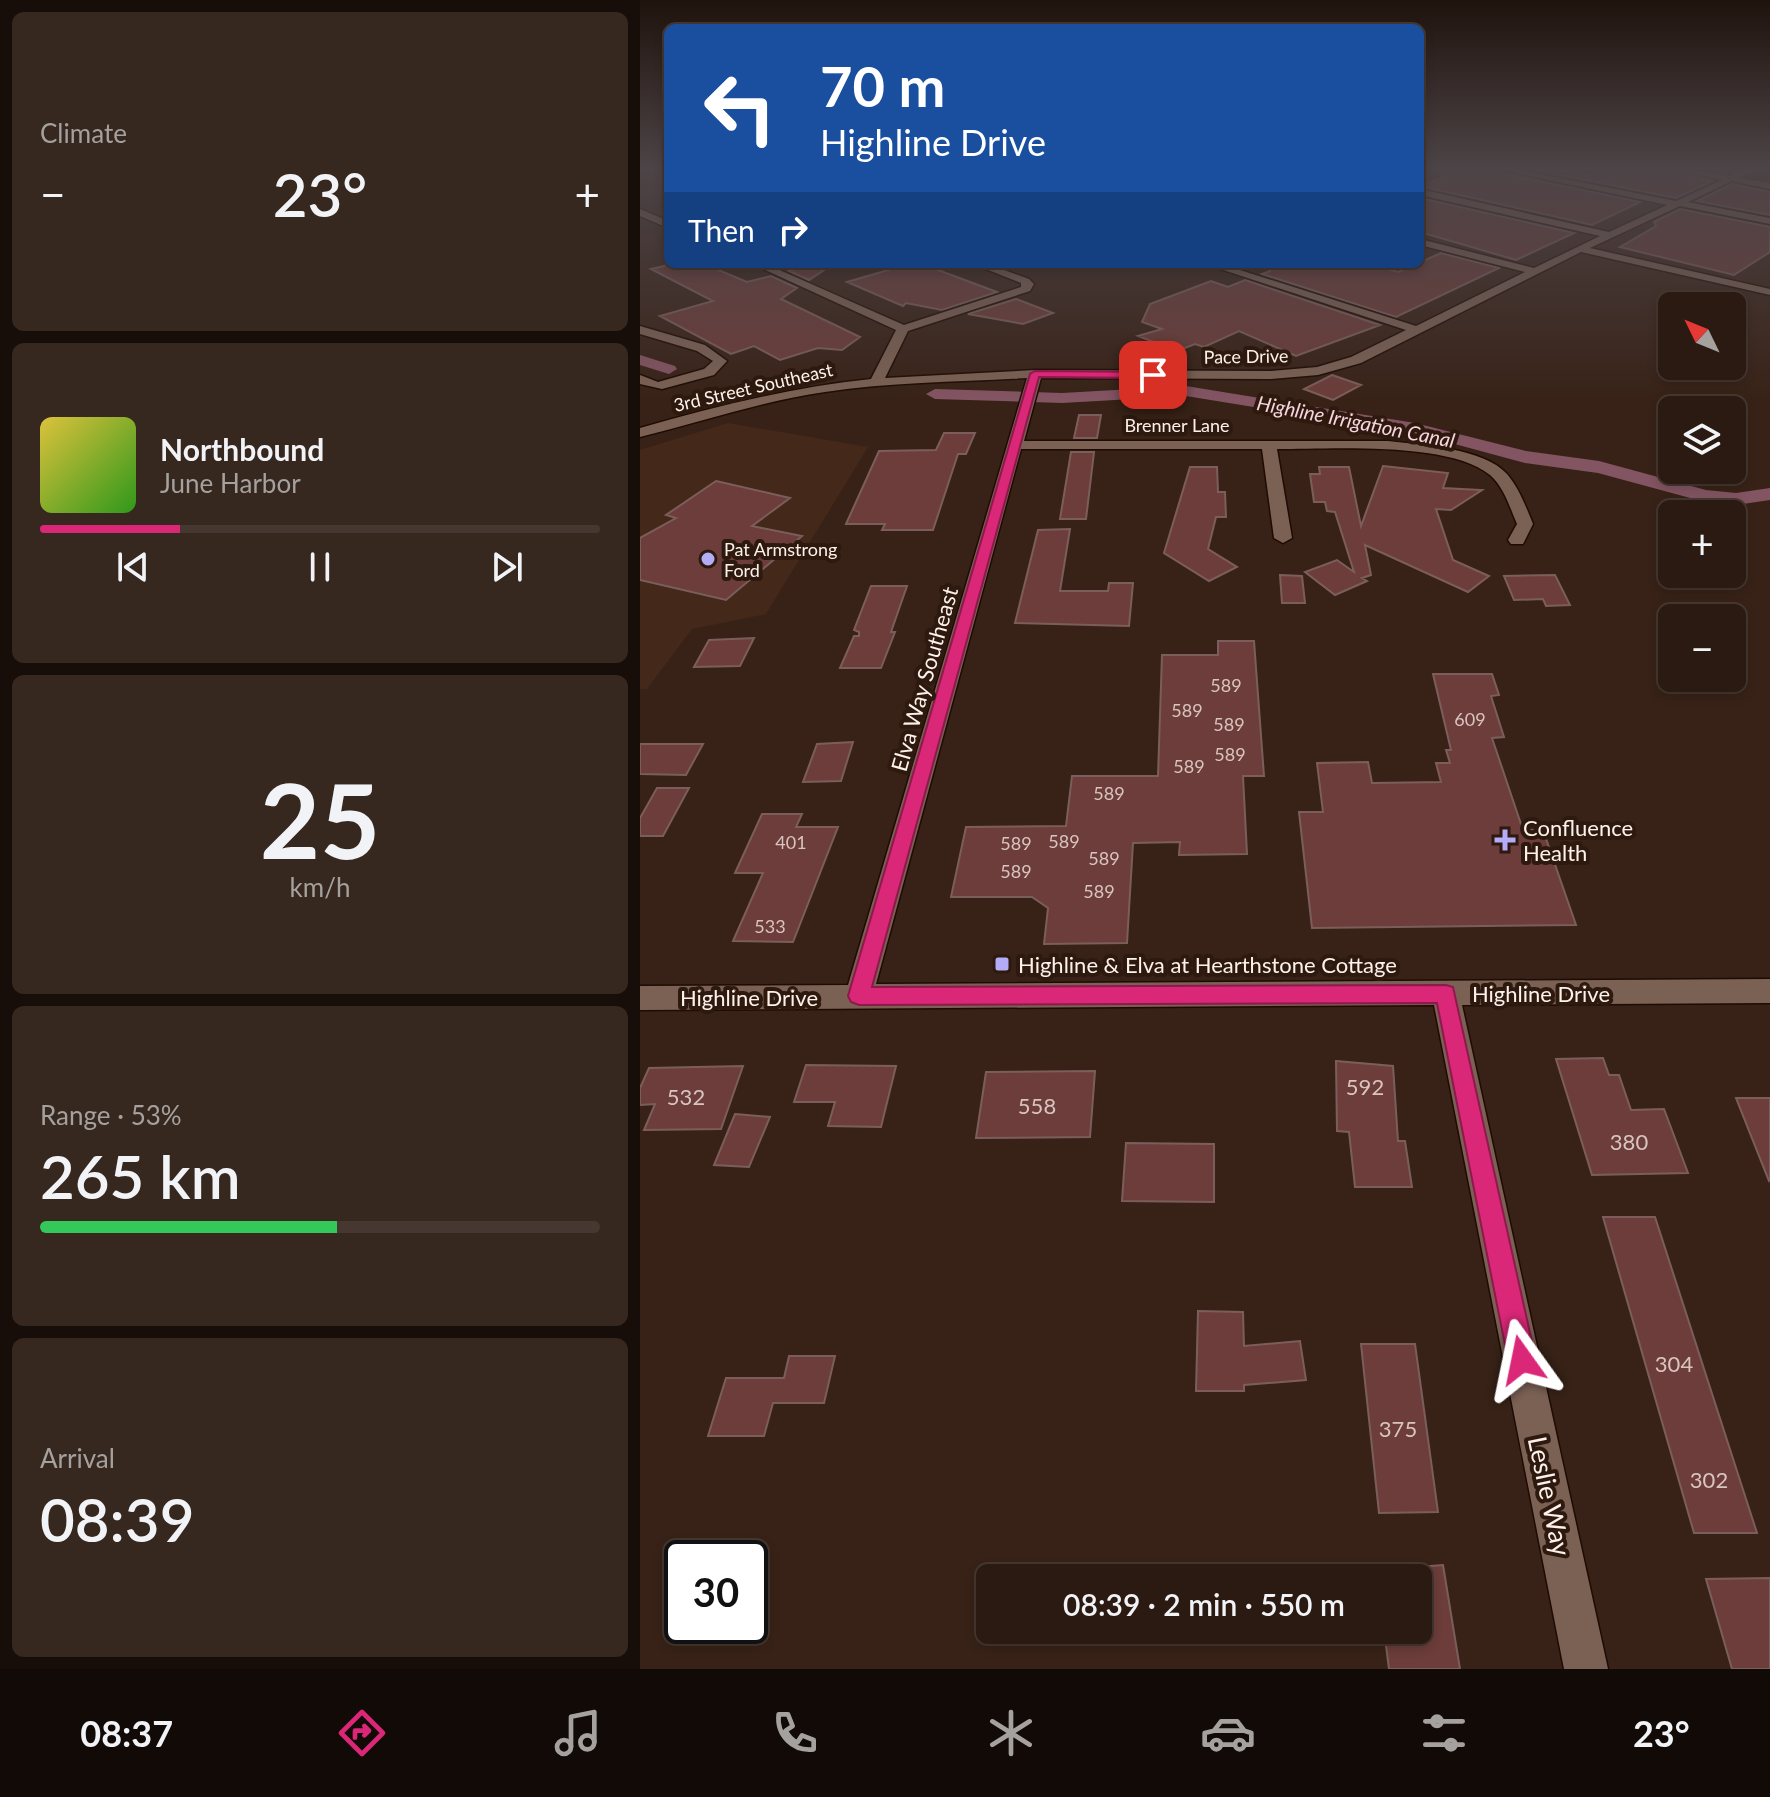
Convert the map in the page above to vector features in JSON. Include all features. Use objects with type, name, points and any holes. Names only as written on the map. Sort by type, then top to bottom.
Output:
[{"type":"street","points":[[1431,245],[1535,271]]},
{"type":"street","name":"Pace Drive","points":[[876,382],[1035,374],[1271,375],[1318,371],[1356,360],[1589,245]]},
{"type":"street","points":[[1580,249],[1770,292]]},
{"type":"street","points":[[766,268],[903,329],[1017,293],[1027,287],[1025,281],[989,268]]},
{"type":"street","points":[[1223,268],[1417,330]]},
{"type":"street","points":[[1755,288],[1770,279]]},
{"type":"street","points":[[876,382],[903,329]]},
{"type":"street","points":[[640,330],[701,348],[721,361],[709,372],[657,386],[640,379]]},
{"type":"street","name":"Elva Way Southeast","points":[[859,996],[1035,374]]},
{"type":"street","name":"3rd Street Southeast","points":[[640,433],[704,414],[808,391],[876,382]]},
{"type":"street","name":"Brenner Lane","points":[[1015,445],[1388,445],[1481,464],[1501,476],[1525,524],[1517,540]]},
{"type":"street","points":[[1269,445],[1283,538]]},
{"type":"street","name":"Highline Drive","points":[[640,998],[1770,991]]},
{"type":"street","name":"Leslie Way","points":[[1446,994],[1586,1669]]},
{"type":"shaded area","points":[[728,423],[868,447],[766,614],[692,629],[647,689],[640,689],[640,450]]},
{"type":"building","points":[[1464,245],[1548,245],[1516,260]]},
{"type":"building","points":[[1770,245],[1770,252],[1734,275],[1620,247]]},
{"type":"building","points":[[1441,253],[1499,268],[1396,317],[1262,274],[1270,268],[1384,268],[1398,272],[1407,268],[1424,268],[1424,261]]},
{"type":"building","points":[[664,266],[714,268],[747,282],[771,276],[797,288],[781,299],[860,337],[842,350],[818,348],[780,360],[754,346],[731,354],[660,316],[713,301],[651,269]]},
{"type":"building","points":[[800,268],[827,268],[809,280],[789,271]]},
{"type":"building","points":[[895,268],[933,268],[997,292],[942,310],[906,303],[903,306],[847,282]]},
{"type":"building","points":[[1245,280],[1380,325],[1296,356],[1239,331],[1204,347],[1195,344],[1177,351],[1138,336],[1162,329],[1142,322],[1150,304],[1211,281],[1228,287]]},
{"type":"building","points":[[1016,299],[1053,313],[1023,324],[968,314]]},
{"type":"building","points":[[1332,375],[1361,385],[1333,400],[1304,389]]},
{"type":"building","points":[[1079,415],[1101,415],[1097,438],[1074,438]]},
{"type":"building","points":[[944,433],[975,433],[966,454],[958,454],[933,530],[882,530],[885,524],[846,524],[879,451],[936,450]]},
{"type":"building","points":[[1071,452],[1094,452],[1086,519],[1060,519]]},
{"type":"building","points":[[1383,466],[1448,473],[1443,488],[1482,490],[1451,510],[1436,509],[1453,560],[1489,576],[1468,592],[1365,545],[1371,575],[1362,578],[1367,581],[1335,595],[1305,572],[1337,560],[1354,572],[1335,512],[1327,511],[1325,502],[1314,502],[1310,474],[1320,474],[1319,467],[1349,467],[1361,526]]},
{"type":"building","points":[[1190,467],[1217,467],[1218,492],[1225,492],[1226,517],[1216,517],[1208,549],[1237,567],[1209,581],[1164,553]]},
{"type":"building","name":"Pat Armstrong Ford","points":[[716,481],[790,498],[752,526],[802,536],[726,600],[640,580],[640,538],[676,518],[666,515]]},
{"type":"building","points":[[1070,529],[1060,591],[1108,591],[1109,583],[1133,583],[1129,626],[1015,623],[1038,530]]},
{"type":"building","points":[[1280,575],[1302,576],[1305,603],[1282,603]]},
{"type":"building","points":[[1555,575],[1570,605],[1546,606],[1543,599],[1514,600],[1504,576]]},
{"type":"building","points":[[871,586],[907,586],[891,632],[895,632],[881,668],[840,668],[854,636],[859,636],[859,632],[854,630]]},
{"type":"building","points":[[754,638],[740,666],[694,667],[709,640]]},
{"type":"building","points":[[1218,641],[1254,641],[1264,776],[1243,776],[1247,854],[1179,855],[1180,842],[1133,843],[1127,943],[1044,944],[1048,908],[1032,897],[951,897],[966,827],[1066,826],[1072,776],[1158,776],[1162,655],[1218,655]]},
{"type":"building","name":"Confluence Health","points":[[1433,674],[1492,674],[1499,695],[1491,696],[1504,737],[1492,738],[1523,830],[1543,830],[1576,925],[1312,928],[1299,812],[1323,812],[1317,763],[1368,762],[1372,783],[1441,782],[1436,763],[1450,763],[1446,750],[1451,750]]},
{"type":"building","points":[[853,742],[841,781],[803,782],[817,744]]},
{"type":"building","points":[[640,744],[703,744],[686,775],[640,774]]},
{"type":"building","points":[[657,788],[689,788],[663,836],[640,836],[640,818]]},
{"type":"building","points":[[762,814],[802,814],[796,827],[838,827],[793,942],[733,941],[763,873],[735,873]]},
{"type":"building","points":[[1603,1058],[1609,1075],[1619,1075],[1631,1110],[1664,1109],[1688,1173],[1592,1175],[1556,1059]]},
{"type":"building","points":[[1336,1061],[1393,1066],[1398,1141],[1405,1141],[1412,1187],[1355,1187],[1349,1132],[1337,1131]]},
{"type":"building","points":[[806,1065],[896,1066],[881,1127],[828,1126],[835,1102],[794,1102]]},
{"type":"building","points":[[743,1066],[721,1129],[644,1130],[655,1104],[640,1105],[640,1088],[649,1068]]},
{"type":"building","points":[[1095,1071],[1090,1137],[976,1138],[986,1072]]},
{"type":"building","points":[[1736,1098],[1770,1098],[1769,1181]]},
{"type":"building","points":[[735,1114],[770,1117],[749,1167],[714,1165]]},
{"type":"building","points":[[1126,1143],[1214,1144],[1214,1202],[1122,1201]]},
{"type":"building","points":[[1603,1217],[1655,1217],[1757,1533],[1694,1533]]},
{"type":"building","points":[[1198,1311],[1243,1312],[1244,1346],[1300,1341],[1306,1380],[1244,1385],[1244,1391],[1196,1391]]},
{"type":"building","points":[[1361,1344],[1415,1344],[1438,1512],[1379,1513]]},
{"type":"building","points":[[789,1356],[835,1356],[824,1403],[773,1403],[764,1436],[708,1436],[726,1378],[784,1378]]},
{"type":"building","points":[[1443,1565],[1460,1669],[1389,1669],[1386,1644],[1432,1644],[1432,1566]]},
{"type":"building","points":[[1770,1578],[1770,1669],[1732,1669],[1706,1579]]},
{"type":"waterway","name":"Highline Irrigation Canal","points":[[640,360],[669,369]]},
{"type":"waterway","name":"Highline Irrigation Canal","points":[[935,394],[1062,398],[1186,391],[1415,428],[1525,457],[1599,467],[1705,496],[1736,499],[1770,494]]},
{"type":"place","name":"Pat Armstrong Ford","points":[[708,559]]},
{"type":"place","name":"Confluence Health","points":[[1505,840]]},
{"type":"place","name":"Highline & Elva at Hearthstone Cottage","points":[[1002,964]]},
{"type":"route","points":[[1153,375],[1035,374],[859,996],[1446,994],[1522,1360]]}]
